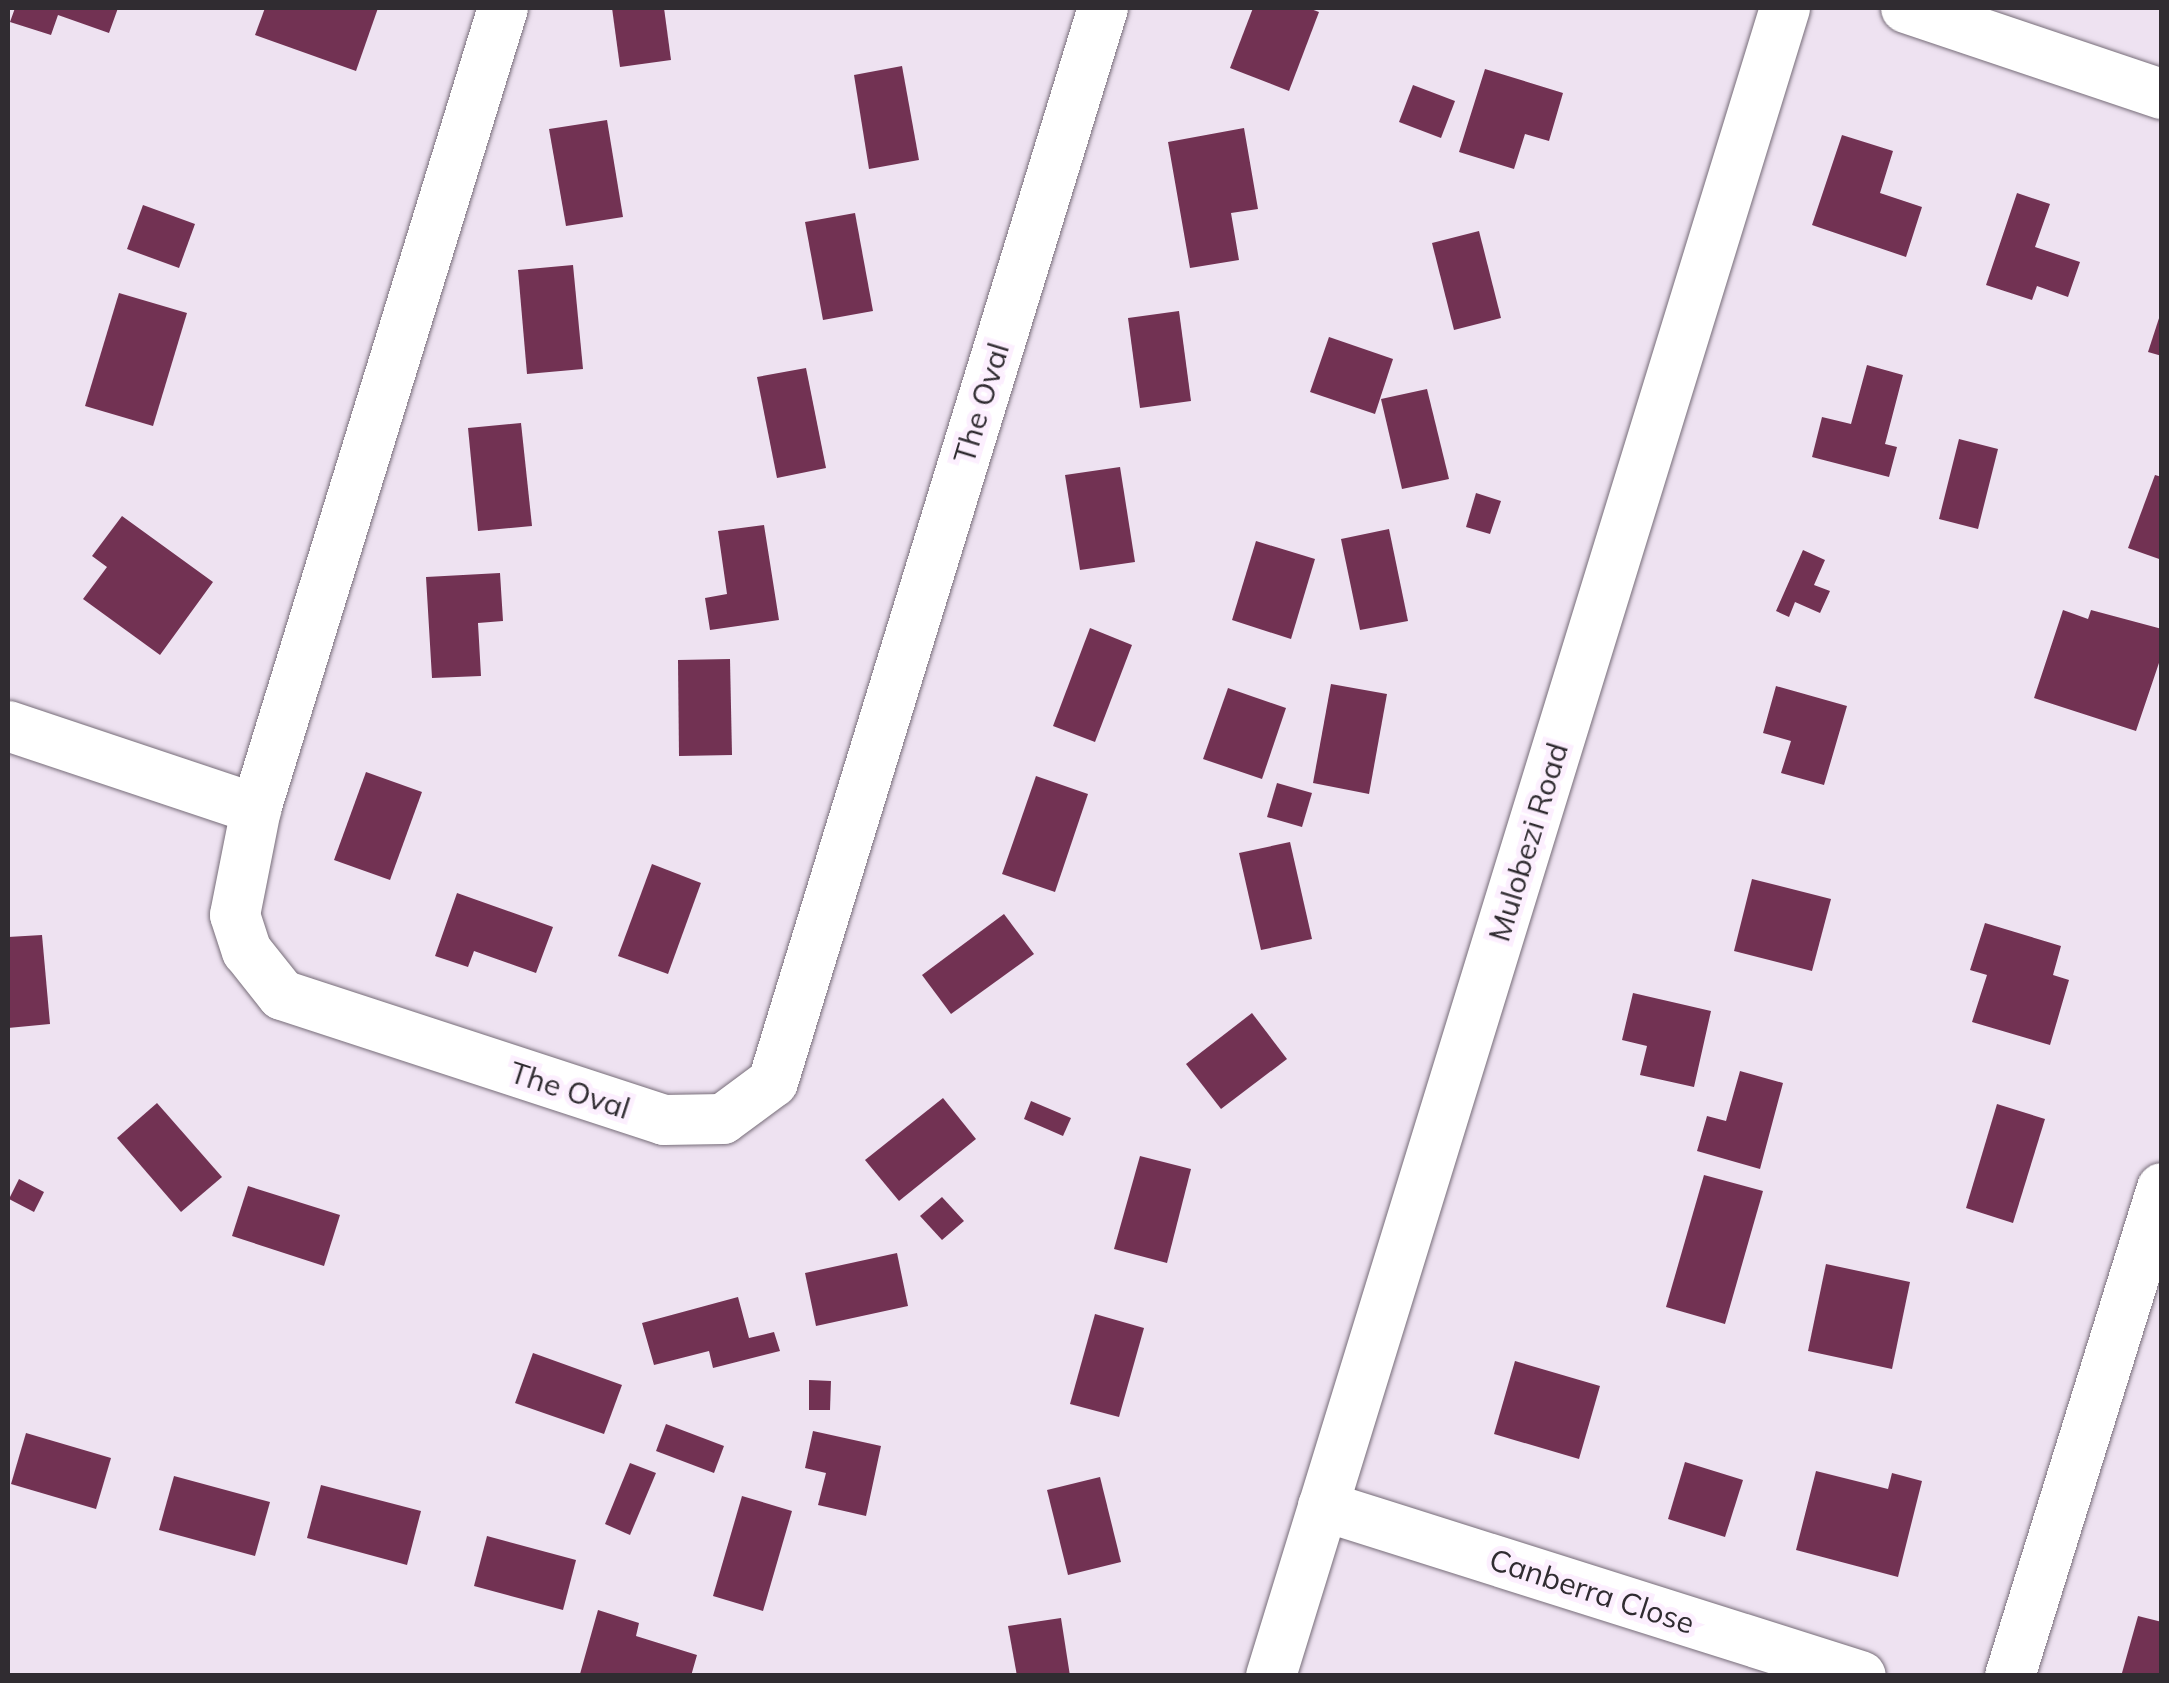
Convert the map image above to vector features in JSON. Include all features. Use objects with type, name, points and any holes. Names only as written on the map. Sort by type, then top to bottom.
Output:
[{"type":"street","name":"The Oval","points":[[503,8],[256,809],[236,915],[247,952],[282,995],[664,1120],[723,1119],[773,1082],[1103,8]]},
{"type":"street","name":"Mulobezi Road","points":[[1271,1676],[1785,8]]},
{"type":"street","points":[[1906,8],[2162,94]]},
{"type":"street","points":[[8,726],[256,809]]},
{"type":"street","points":[[2010,1676],[2162,1188]]},
{"type":"street","name":"Canberra Close","points":[[1323,1506],[1860,1676]]},
{"type":"building","points":[[15,8],[118,8],[109,33],[58,15],[51,35],[10,22]]},
{"type":"building","points":[[265,8],[378,8],[356,71],[255,35]]},
{"type":"building","points":[[612,8],[664,8],[671,60],[620,67]]},
{"type":"building","points":[[1253,8],[1308,8],[1319,12],[1289,91],[1230,68]]},
{"type":"building","points":[[902,66],[919,160],[869,169],[854,75]]},
{"type":"building","points":[[1485,69],[1563,93],[1549,141],[1525,134],[1514,169],[1459,152]]},
{"type":"building","points":[[1413,85],[1455,101],[1441,138],[1399,122]]},
{"type":"building","points":[[607,120],[623,217],[566,226],[549,129]]},
{"type":"building","points":[[1244,128],[1258,209],[1231,213],[1239,260],[1190,268],[1168,142]]},
{"type":"building","points":[[1842,135],[1893,151],[1880,193],[1922,207],[1906,257],[1812,225]]},
{"type":"building","points":[[2017,193],[2050,204],[2035,247],[2080,262],[2068,297],[2037,286],[2032,300],[1986,285]]},
{"type":"building","points":[[143,205],[195,224],[179,268],[127,249]]},
{"type":"building","points":[[855,213],[873,311],[823,320],[805,222]]},
{"type":"building","points":[[1479,231],[1501,318],[1454,330],[1432,243]]},
{"type":"building","points":[[573,265],[583,369],[527,374],[518,270]]},
{"type":"building","points":[[119,293],[187,313],[153,426],[85,406]]},
{"type":"building","points":[[1179,311],[1191,401],[1140,408],[1128,318]]},
{"type":"building","points":[[2162,312],[2162,356],[2148,352]]},
{"type":"building","points":[[1329,337],[1393,359],[1375,414],[1310,392]]},
{"type":"building","points":[[1867,365],[1903,375],[1885,444],[1897,447],[1889,477],[1812,457],[1822,417],[1851,424]]},
{"type":"building","points":[[806,368],[826,468],[777,478],[757,377]]},
{"type":"building","points":[[1427,389],[1449,479],[1402,489],[1381,399]]},
{"type":"building","points":[[521,423],[532,526],[478,531],[468,428]]},
{"type":"building","points":[[1959,439],[1998,449],[1978,529],[1939,519]]},
{"type":"building","points":[[1120,467],[1135,562],[1080,570],[1065,475]]},
{"type":"building","points":[[2155,475],[2162,477],[2162,560],[2128,548]]},
{"type":"building","points":[[1476,493],[1501,501],[1490,534],[1466,527]]},
{"type":"building","points":[[122,516],[213,582],[160,655],[83,599],[107,567],[92,556]]},
{"type":"building","points":[[764,525],[779,620],[710,630],[705,598],[727,594],[718,531]]},
{"type":"building","points":[[1389,529],[1408,621],[1360,630],[1341,539]]},
{"type":"building","points":[[1256,541],[1315,559],[1291,639],[1232,620]]},
{"type":"building","points":[[1803,550],[1825,560],[1814,585],[1830,591],[1820,613],[1795,602],[1789,617],[1776,611]]},
{"type":"building","points":[[500,573],[503,621],[478,623],[481,676],[432,678],[426,577]]},
{"type":"building","points":[[2063,610],[2088,619],[2091,610],[2162,629],[2162,654],[2136,731],[2034,698]]},
{"type":"building","points":[[1090,628],[1132,645],[1095,742],[1053,726]]},
{"type":"building","points":[[730,659],[732,755],[679,756],[678,660]]},
{"type":"building","points":[[1331,684],[1387,694],[1369,794],[1313,783]]},
{"type":"building","points":[[1776,686],[1847,706],[1824,785],[1781,773],[1791,741],[1763,733]]},
{"type":"building","points":[[1228,688],[1286,708],[1262,779],[1203,759]]},
{"type":"building","points":[[366,772],[422,792],[390,880],[334,860]]},
{"type":"building","points":[[1036,776],[1088,794],[1055,892],[1002,874]]},
{"type":"building","points":[[1277,783],[1312,793],[1302,827],[1267,817]]},
{"type":"building","points":[[1290,842],[1312,939],[1261,950],[1239,853]]},
{"type":"building","points":[[652,864],[701,883],[668,974],[618,956]]},
{"type":"building","points":[[1752,879],[1831,899],[1812,971],[1734,951]]},
{"type":"building","points":[[457,893],[553,927],[536,973],[474,951],[468,967],[435,956]]},
{"type":"building","points":[[1004,914],[1034,954],[951,1014],[922,975]]},
{"type":"building","points":[[1985,923],[2061,946],[2053,975],[2069,980],[2050,1045],[1972,1022],[1987,975],[1970,970]]},
{"type":"building","points":[[42,935],[50,1024],[8,1028],[8,937]]},
{"type":"building","points":[[1633,993],[1711,1011],[1694,1087],[1640,1075],[1647,1046],[1622,1040]]},
{"type":"building","points":[[1252,1013],[1287,1059],[1221,1109],[1186,1064]]},
{"type":"building","points":[[1740,1071],[1783,1083],[1760,1169],[1697,1151],[1707,1116],[1726,1121]]},
{"type":"building","points":[[943,1098],[976,1139],[899,1201],[865,1160]]},
{"type":"building","points":[[1031,1101],[1071,1118],[1063,1136],[1024,1119]]},
{"type":"building","points":[[157,1103],[222,1177],[181,1212],[117,1138]]},
{"type":"building","points":[[1997,1104],[2045,1119],[2013,1223],[1966,1208]]},
{"type":"building","points":[[1140,1156],[1191,1169],[1167,1263],[1114,1249]]},
{"type":"building","points":[[1704,1175],[1763,1191],[1725,1324],[1666,1307]]},
{"type":"building","points":[[19,1179],[44,1192],[34,1212],[9,1199]]},
{"type":"building","points":[[248,1186],[340,1215],[324,1266],[232,1236]]},
{"type":"building","points":[[942,1197],[964,1221],[942,1240],[920,1216]]},
{"type":"building","points":[[897,1253],[908,1306],[816,1326],[805,1273]]},
{"type":"building","points":[[1826,1264],[1910,1282],[1892,1369],[1808,1351]]},
{"type":"building","points":[[738,1297],[749,1338],[774,1332],[780,1351],[713,1368],[709,1351],[654,1365],[642,1323]]},
{"type":"building","points":[[1095,1314],[1144,1328],[1119,1417],[1070,1404]]},
{"type":"building","points":[[533,1353],[622,1385],[604,1434],[515,1403]]},
{"type":"building","points":[[1515,1361],[1600,1386],[1579,1459],[1494,1434]]},
{"type":"building","points":[[809,1380],[831,1381],[830,1410],[809,1410]]},
{"type":"building","points":[[666,1424],[724,1446],[714,1473],[656,1451]]},
{"type":"building","points":[[813,1431],[881,1446],[866,1516],[818,1505],[826,1473],[805,1468]]},
{"type":"building","points":[[26,1433],[111,1458],[96,1509],[11,1484]]},
{"type":"building","points":[[1685,1462],[1743,1480],[1725,1537],[1668,1519]]},
{"type":"building","points":[[630,1463],[656,1473],[630,1535],[605,1524]]},
{"type":"building","points":[[1816,1471],[1888,1489],[1892,1473],[1922,1481],[1898,1577],[1796,1550]]},
{"type":"building","points":[[174,1476],[270,1502],[255,1556],[159,1530]]},
{"type":"building","points":[[1100,1477],[1121,1562],[1068,1575],[1047,1490]]},
{"type":"building","points":[[321,1485],[421,1511],[407,1565],[307,1538]]},
{"type":"building","points":[[742,1496],[792,1511],[763,1611],[713,1596]]},
{"type":"building","points":[[487,1536],[576,1560],[563,1610],[474,1586]]},
{"type":"building","points":[[598,1610],[639,1623],[636,1636],[697,1655],[691,1676],[580,1674]]},
{"type":"building","points":[[2138,1616],[2162,1622],[2162,1676],[2122,1673]]},
{"type":"building","points":[[1061,1618],[1070,1676],[1017,1676],[1008,1626]]}]
